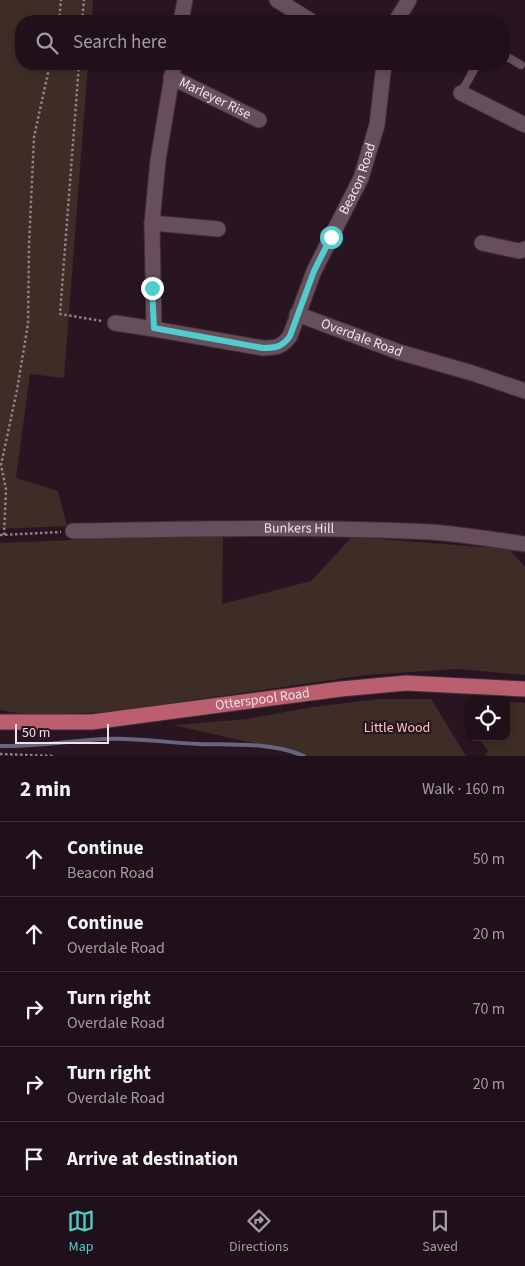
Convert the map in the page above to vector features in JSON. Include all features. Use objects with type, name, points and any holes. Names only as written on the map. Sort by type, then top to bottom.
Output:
[{"type":"main road","name":"Otterspool Road","points":[[0,722],[92,722],[406,682],[525,689]]},
{"type":"street","points":[[182,15],[185,0]]},
{"type":"street","points":[[278,0],[302,15]]},
{"type":"street","points":[[400,15],[409,0]]},
{"type":"street","points":[[154,328],[152,222],[158,160],[173,70]]},
{"type":"street","name":"Marleyer Rise","points":[[173,70],[259,120]]},
{"type":"street","name":"Beacon Road","points":[[297,314],[314,271],[361,178],[377,126],[383,70]]},
{"type":"street","points":[[461,93],[525,125]]},
{"type":"street","points":[[152,222],[218,229]]},
{"type":"street","points":[[482,243],[518,251],[525,249]]},
{"type":"street","points":[[115,323],[154,328],[263,348],[276,348],[283,345],[290,336],[297,314]]},
{"type":"street","name":"Overdale Road","points":[[297,314],[398,352],[472,373],[525,391]]},
{"type":"street","name":"Bunkers Hill","points":[[73,531],[276,528],[433,532],[525,544]]},
{"type":"lane","points":[[510,59],[521,65]]},
{"type":"lane","points":[[461,93],[474,70]]},
{"type":"path","points":[[60,15],[61,0]]},
{"type":"path","points":[[83,15],[84,0]]},
{"type":"path","points":[[49,70],[34,137],[29,245],[28,324],[17,390],[1,465],[6,489],[2,535],[73,531]]},
{"type":"path","points":[[79,70],[60,314],[115,323]]},
{"type":"path","points":[[0,754],[54,756]]},
{"type":"green space","points":[[0,0],[93,0],[92,15],[15,15],[15,70],[88,70],[64,378],[30,374],[16,478],[58,491],[67,526],[0,529]]},
{"type":"green space","points":[[223,535],[222,604],[311,581],[352,537],[509,549],[525,567],[525,675],[459,669],[366,675],[109,712],[30,715],[0,710],[0,543]]},
{"type":"green space","name":"Little Wood","points":[[378,699],[431,699],[466,756],[304,756],[173,725],[246,719],[313,707]]},
{"type":"green space","points":[[510,702],[525,703],[525,756],[485,756],[488,751],[481,741],[510,741]]},
{"type":"waterway","points":[[0,746],[127,739],[266,746],[304,756]]},
{"type":"route","points":[[152,288],[154,328],[263,348],[276,348],[283,345],[290,336],[314,271],[331,237]]}]
